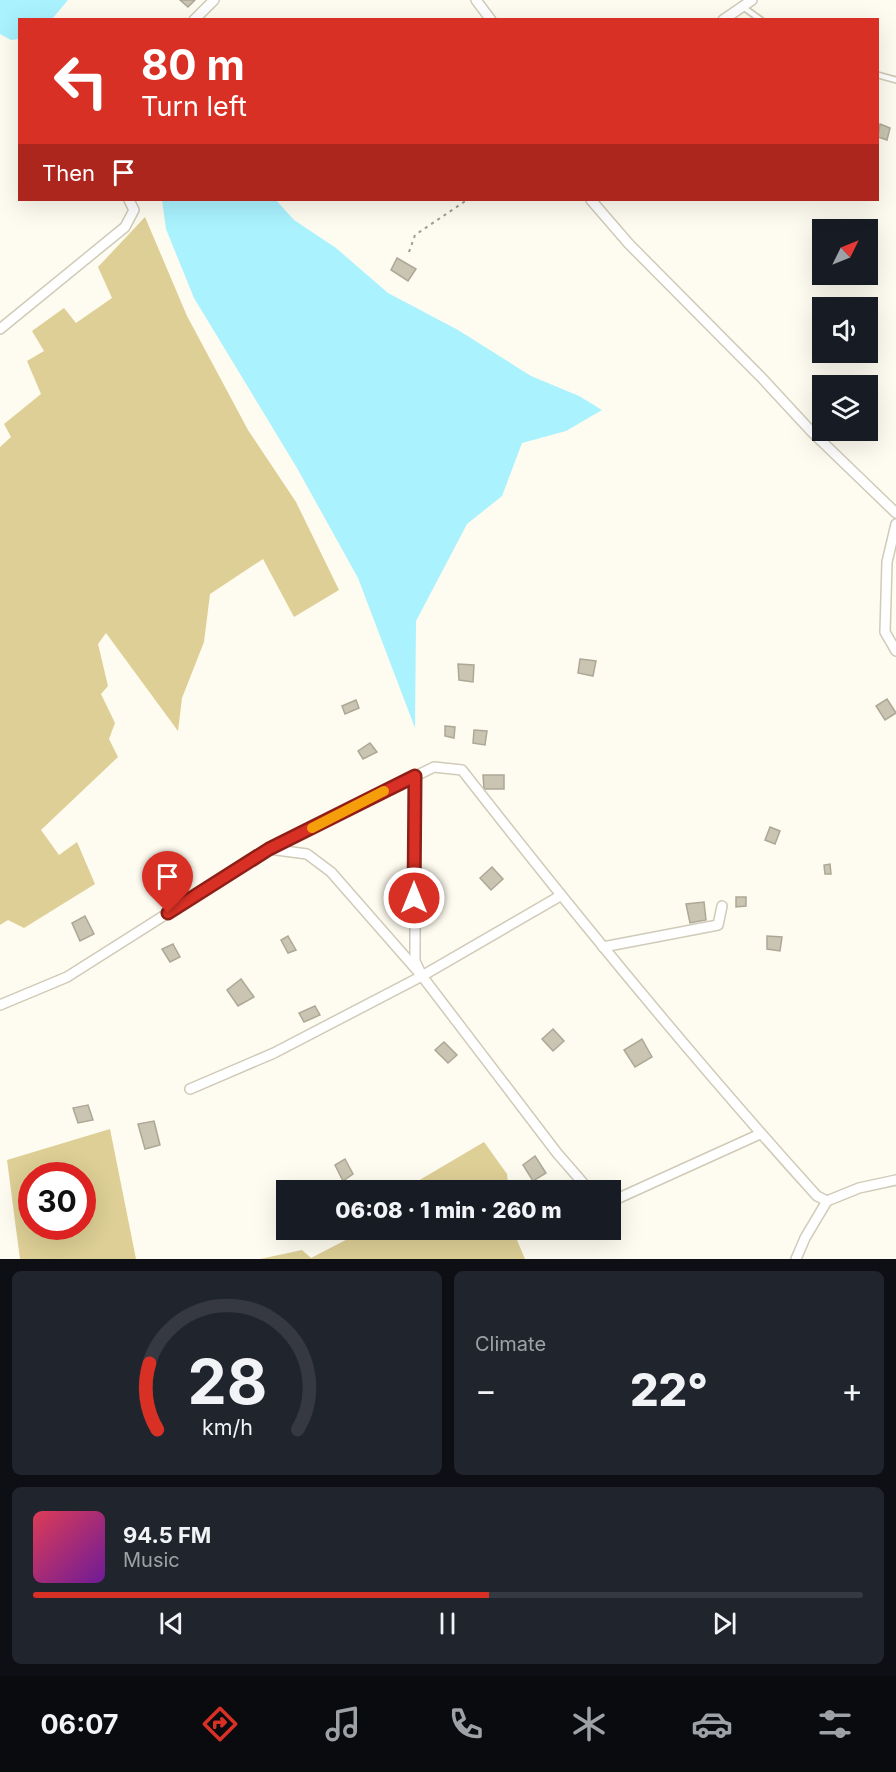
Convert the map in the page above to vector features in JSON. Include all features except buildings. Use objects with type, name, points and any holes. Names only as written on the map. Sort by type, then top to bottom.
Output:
[{"type":"street","points":[[196,18],[214,0]]},
{"type":"street","points":[[476,0],[490,18]]},
{"type":"street","points":[[726,18],[752,0]]},
{"type":"street","points":[[0,328],[125,227],[134,210],[130,201]]},
{"type":"street","points":[[592,201],[629,244],[761,377],[811,431],[896,513]]},
{"type":"street","points":[[896,524],[887,562],[885,632],[896,651]]},
{"type":"street","points":[[0,1005],[67,977],[269,849],[434,767],[462,770],[560,896],[760,1134],[817,1196],[827,1201]]},
{"type":"street","points":[[415,776],[415,961],[422,976]]},
{"type":"street","points":[[269,849],[307,854],[331,872],[422,976],[557,1153],[580,1180]]},
{"type":"street","points":[[190,1089],[274,1053],[422,976],[560,896]]},
{"type":"street","points":[[603,947],[718,925],[722,906]]},
{"type":"street","points":[[621,1197],[760,1134]]},
{"type":"street","points":[[796,1259],[805,1238],[827,1201],[858,1188],[896,1180]]},
{"type":"lane","points":[[743,7],[758,18]]},
{"type":"lane","points":[[879,75],[896,80]]},
{"type":"path","points":[[409,252],[415,235],[466,201]]},
{"type":"shaded area","points":[[145,217],[187,316],[248,430],[296,502],[339,590],[294,617],[263,559],[210,594],[204,642],[182,698],[178,731],[106,633],[98,644],[108,686],[101,694],[115,723],[109,739],[118,757],[41,830],[59,855],[77,842],[95,884],[24,928],[8,920],[0,925],[0,447],[11,437],[4,424],[41,394],[27,361],[44,351],[32,331],[64,308],[76,323],[112,298],[98,267]]},
{"type":"shaded area","points":[[110,1129],[136,1259],[20,1259],[7,1160]]},
{"type":"shaded area","points":[[484,1142],[507,1174],[508,1180],[420,1180]]},
{"type":"shaded area","points":[[346,1240],[517,1240],[525,1259],[260,1259],[302,1250],[311,1258]]},
{"type":"water","points":[[0,0],[68,0],[53,18],[18,18],[18,39],[11,40],[0,34]]},
{"type":"water","points":[[162,201],[277,201],[294,220],[336,248],[388,293],[458,330],[531,376],[579,396],[602,410],[566,431],[522,443],[502,496],[467,524],[416,621],[415,728],[358,578],[297,468],[194,298],[166,229]]},
{"type":"slow traffic","points":[[312,828],[384,791]]},
{"type":"route","points":[[168,913],[269,849],[415,776],[414,898]]}]
